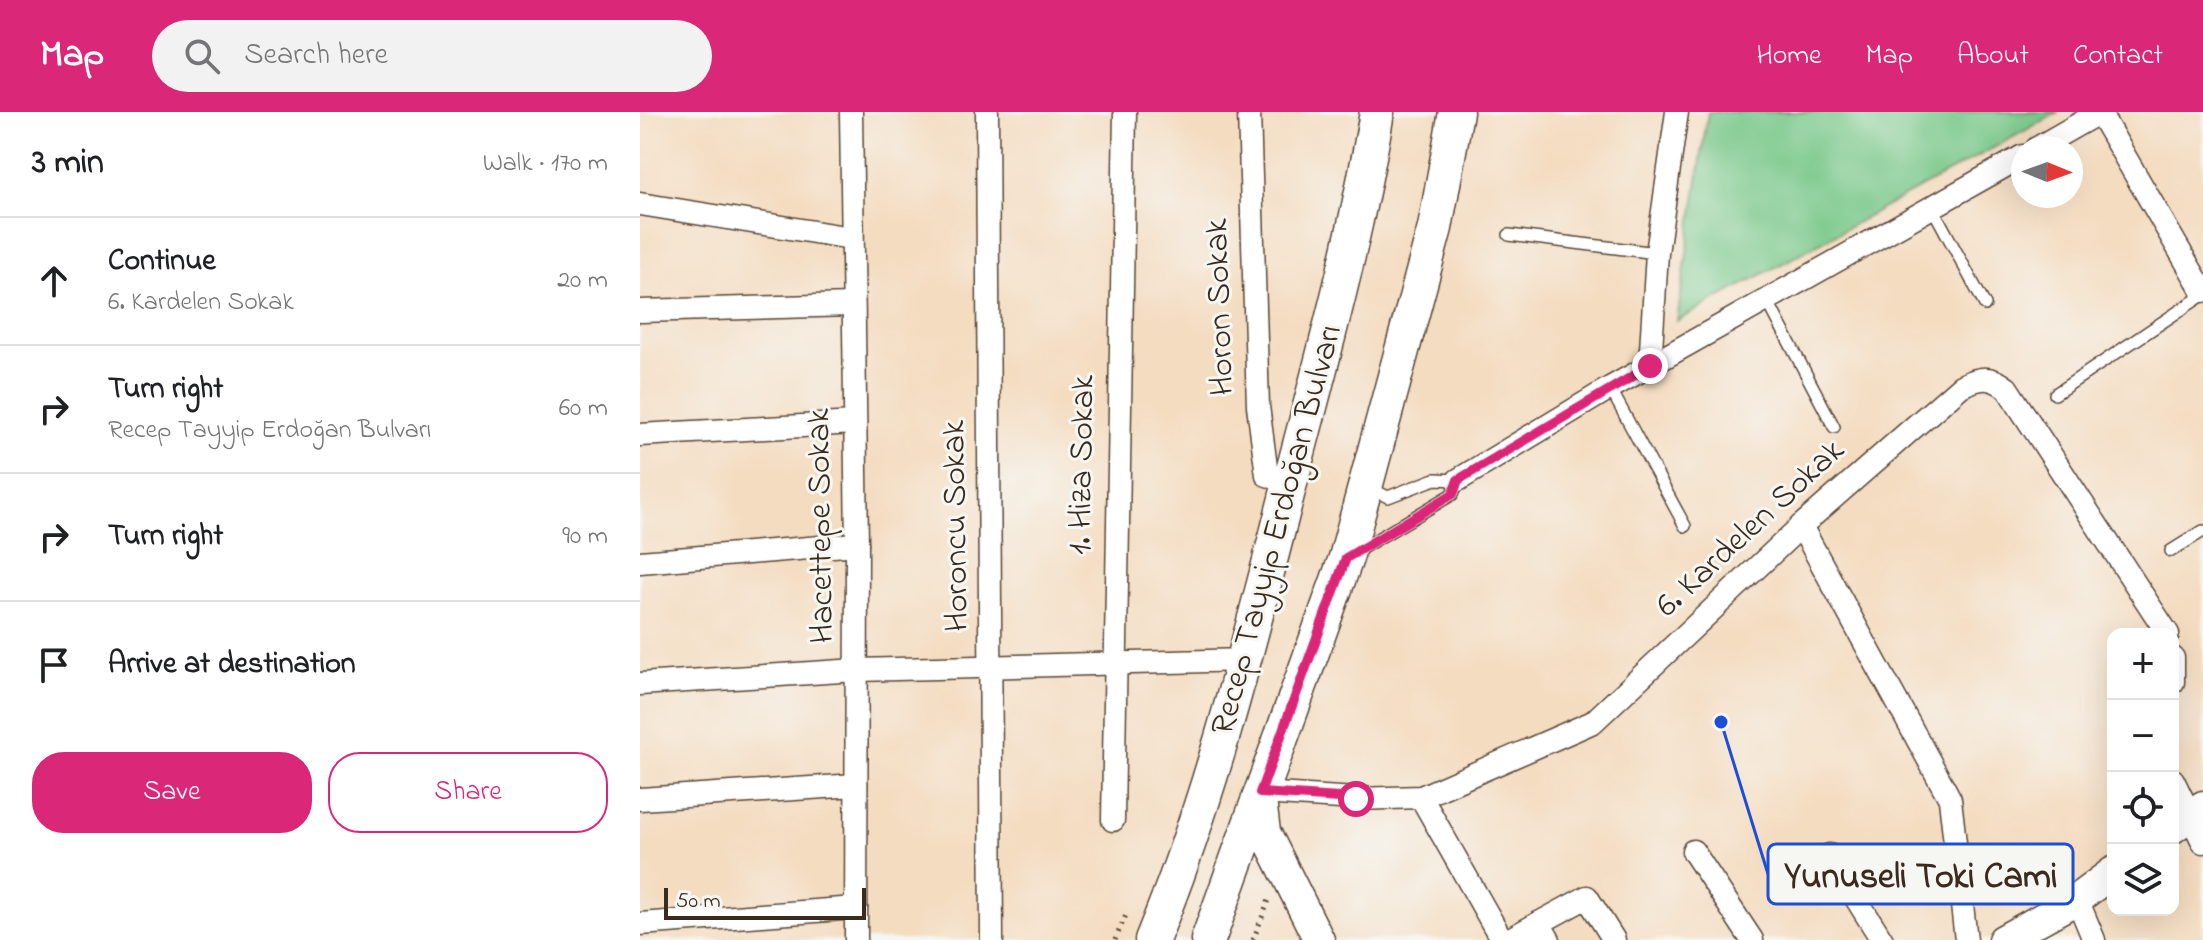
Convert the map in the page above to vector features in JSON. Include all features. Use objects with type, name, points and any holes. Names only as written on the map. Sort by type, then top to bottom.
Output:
[{"type":"main road","name":"Recep Tayyip Erdoğan Bulvarı","points":[[1152,940],[1189,851],[1246,660],[1337,309],[1377,112]]},
{"type":"main road","name":"Recep Tayyip Erdoğan Bulvarı","points":[[1208,940],[1346,558],[1435,228],[1456,112]]},
{"type":"main road","points":[[1260,793],[1265,832],[1319,940]]},
{"type":"main road","points":[[2003,940],[2077,899],[2107,876]]},
{"type":"street","name":"Hacettepe Sokak","points":[[851,112],[857,544],[856,940]]},
{"type":"street","name":"Horoncu Sokak","points":[[987,112],[992,940]]},
{"type":"street","name":"1. Hiza Sokak","points":[[1113,820],[1113,664],[1125,112]]},
{"type":"street","name":"Horon Sokak","points":[[1249,112],[1258,406],[1267,475],[1291,483]]},
{"type":"street","points":[[1650,366],[1657,253],[1677,112]]},
{"type":"street","points":[[2058,136],[2100,112],[2203,293]]},
{"type":"street","points":[[1458,480],[1610,388],[2011,163]]},
{"type":"street","points":[[640,204],[851,238]]},
{"type":"street","points":[[640,311],[852,305]]},
{"type":"street","name":"6. Kardelen Sokak","points":[[1260,793],[1356,799],[1421,797],[1593,722],[1801,526],[1961,386],[1976,378],[1994,378],[2007,388],[2164,628]]},
{"type":"street","points":[[640,435],[855,423]]},
{"type":"street","points":[[1801,526],[1950,799],[1966,940]]},
{"type":"street","points":[[640,562],[857,544]]},
{"type":"street","points":[[640,684],[857,670],[1246,660]]},
{"type":"street","points":[[640,799],[856,785]]},
{"type":"street","points":[[2179,793],[2192,822]]},
{"type":"street","points":[[1421,797],[1502,940]]},
{"type":"street","points":[[1693,851],[1752,940]]},
{"type":"street","points":[[1829,855],[1882,940]]},
{"type":"street","points":[[1508,940],[1544,932],[1587,897],[1614,940]]},
{"type":"street","points":[[2077,899],[2094,940]]},
{"type":"street","points":[[640,924],[856,908]]},
{"type":"lane","points":[[1932,207],[1985,305]]},
{"type":"lane","points":[[1509,235],[1657,253]]},
{"type":"lane","points":[[2055,394],[2203,293]]},
{"type":"lane","points":[[1767,300],[1834,427]]},
{"type":"lane","points":[[1610,388],[1685,526]]},
{"type":"lane","points":[[1346,558],[1453,494],[1458,480],[1435,479],[1388,497],[1367,487]]},
{"type":"lane","points":[[2171,551],[2203,531]]},
{"type":"green space","points":[[1708,112],[2059,112],[2011,136],[1677,321]]},
{"type":"place","name":"Yunuseli Toki Cami","points":[[1721,722]]},
{"type":"route","points":[[1356,799],[1260,793],[1346,558],[1453,494],[1458,480],[1650,366]]}]
